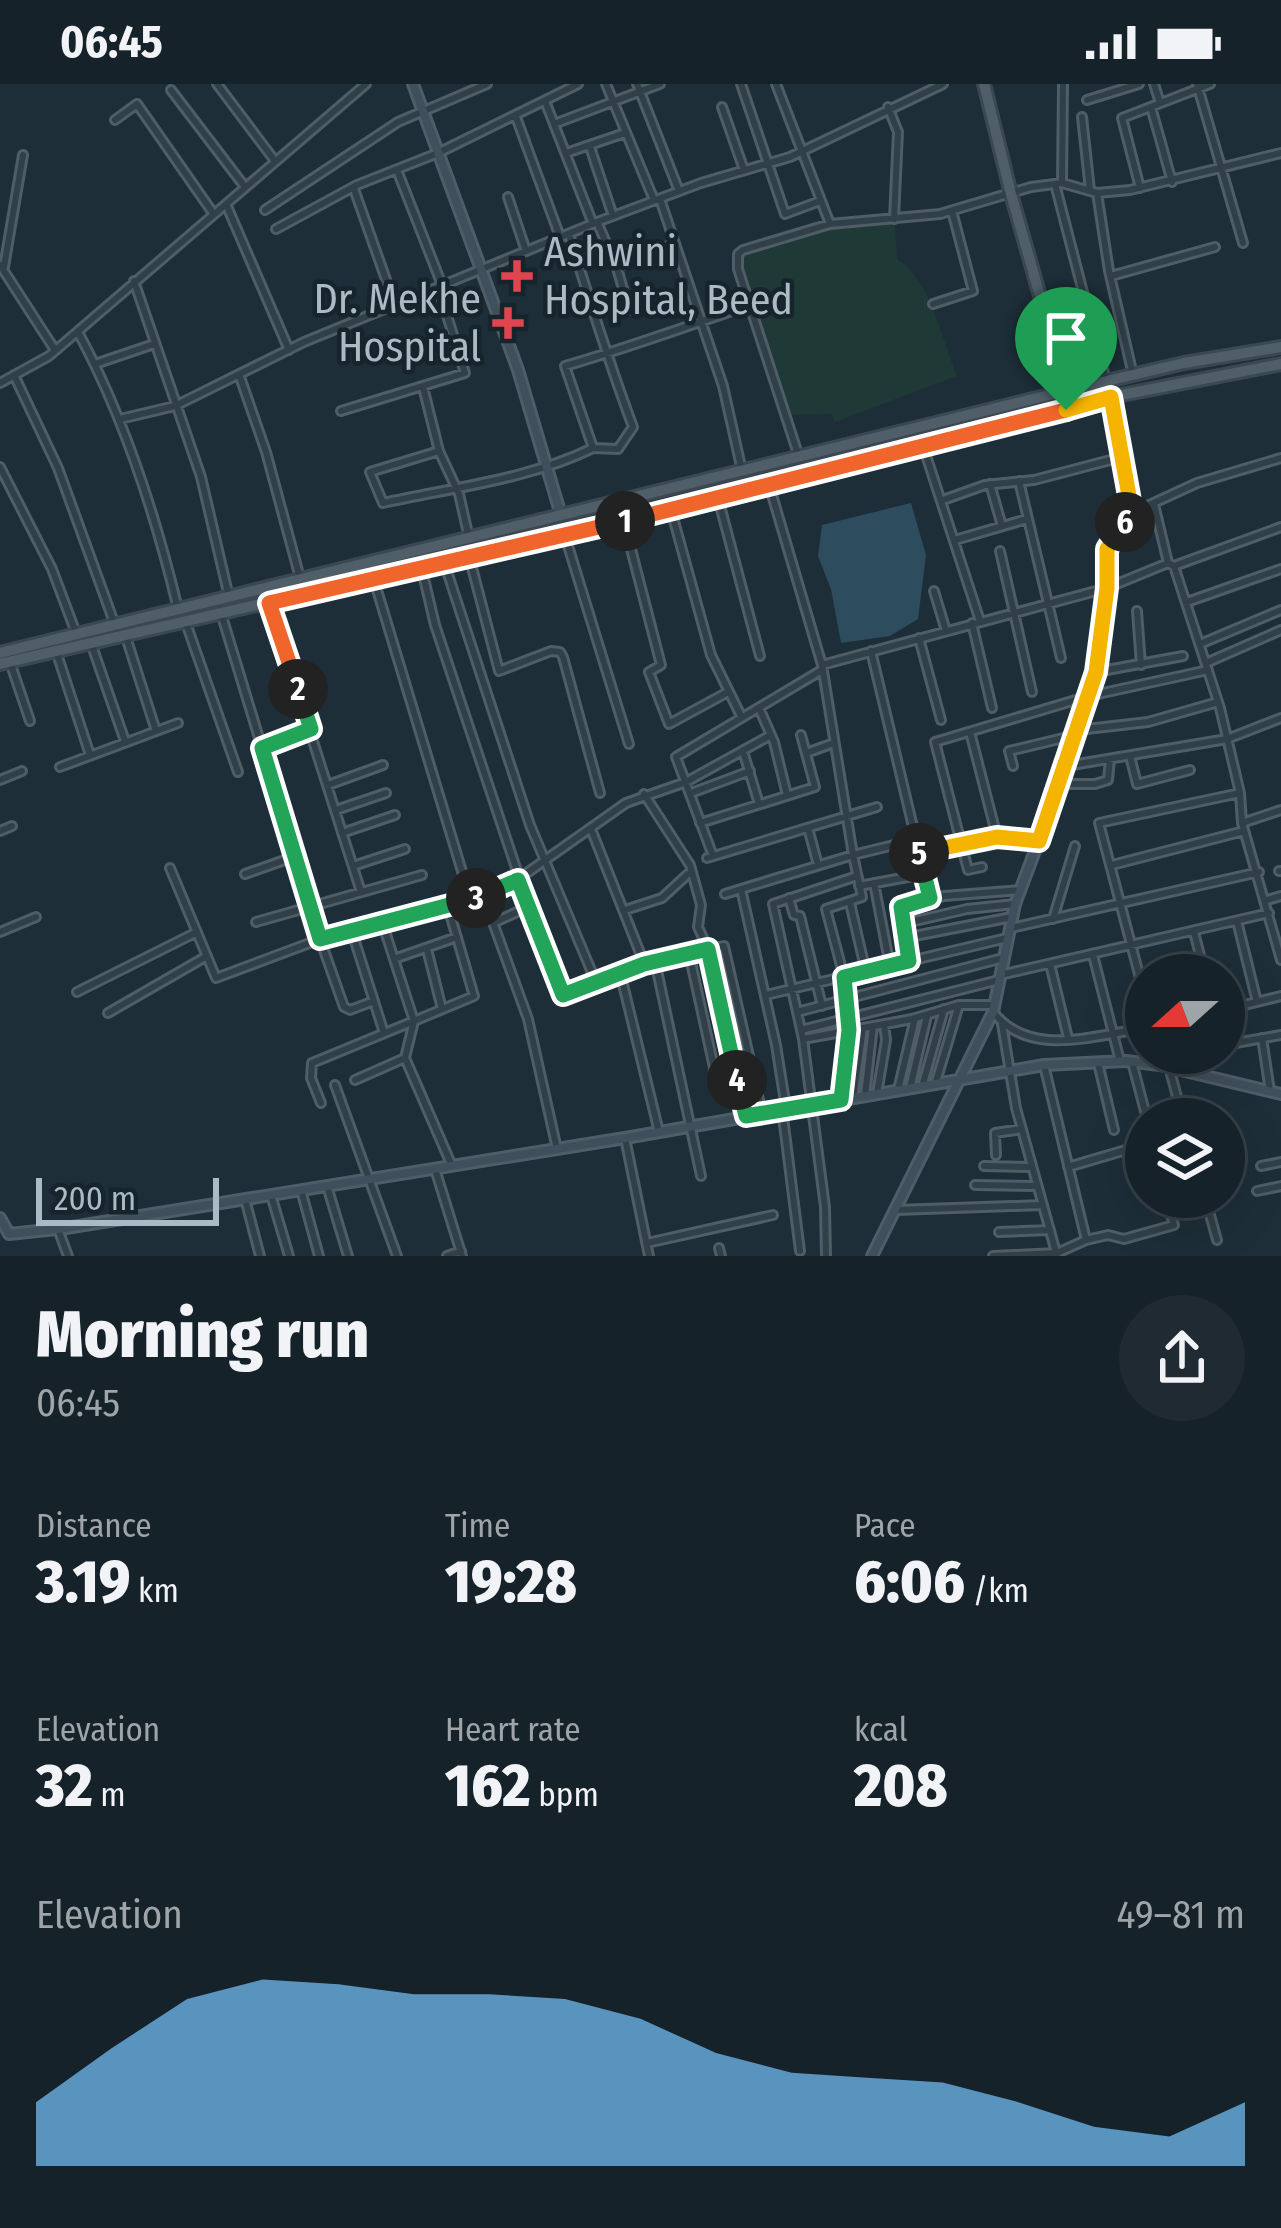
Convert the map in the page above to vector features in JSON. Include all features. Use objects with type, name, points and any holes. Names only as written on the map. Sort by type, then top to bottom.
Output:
[{"type":"main road","points":[[985,84],[1067,391]]},
{"type":"main road","points":[[4,660],[77,634],[120,629],[229,597],[1106,381],[1281,347]]},
{"type":"main road","points":[[1199,360],[1203,379]]},
{"type":"main road","points":[[181,614],[221,614],[374,580],[770,487],[1111,397],[1281,364]]},
{"type":"main road","points":[[4,660],[91,642],[120,629]]},
{"type":"street","points":[[217,84],[275,161]]},
{"type":"street","points":[[0,382],[55,350],[366,84]]},
{"type":"street","points":[[413,84],[518,370],[561,515]]},
{"type":"street","points":[[265,210],[361,145],[422,111],[487,84]]},
{"type":"street","points":[[276,229],[393,168],[438,153],[578,84]]},
{"type":"street","points":[[606,84],[675,243],[723,386],[742,471]]},
{"type":"street","points":[[554,124],[660,84]]},
{"type":"street","points":[[741,84],[785,214],[820,201]]},
{"type":"street","points":[[776,84],[830,224]]},
{"type":"street","points":[[120,419],[175,406],[289,350],[595,223],[802,151],[943,84]]},
{"type":"street","points":[[1063,84],[1059,184],[1106,381]]},
{"type":"street","points":[[1087,100],[1139,84]]},
{"type":"street","points":[[1154,84],[1172,182]]},
{"type":"street","points":[[1140,188],[1122,118],[1210,84]]},
{"type":"street","points":[[1198,86],[1243,243]]},
{"type":"street","points":[[639,89],[680,191]]},
{"type":"street","points":[[171,90],[244,187]]},
{"type":"street","points":[[545,101],[617,268],[629,310]]},
{"type":"street","points":[[115,120],[137,104],[213,213]]},
{"type":"street","points":[[722,107],[744,170]]},
{"type":"street","points":[[888,107],[898,132],[894,219]]},
{"type":"street","points":[[439,451],[370,472],[383,503],[547,466],[593,448],[618,449],[632,433],[564,236],[516,116]]},
{"type":"street","points":[[1082,116],[1133,375]]},
{"type":"street","points":[[565,153],[625,133]]},
{"type":"street","points":[[590,147],[614,216]]},
{"type":"street","points":[[799,457],[738,269],[738,254],[830,224],[952,211],[1059,184],[1094,192],[1140,188],[1280,154],[1281,167]]},
{"type":"street","points":[[23,155],[2,266],[55,350]]},
{"type":"street","points":[[341,411],[465,373],[440,286],[397,170]]},
{"type":"street","points":[[354,188],[395,304]]},
{"type":"street","points":[[508,196],[526,251]]},
{"type":"street","points":[[226,203],[289,350]]},
{"type":"street","points":[[933,304],[973,291],[952,211]]},
{"type":"street","points":[[617,268],[675,243]]},
{"type":"street","points":[[1111,276],[1216,247]]},
{"type":"street","points":[[134,280],[201,477],[229,597]]},
{"type":"street","points":[[593,448],[565,366],[749,305]]},
{"type":"street","points":[[77,331],[140,471],[181,614],[238,772]]},
{"type":"street","points":[[95,364],[154,344]]},
{"type":"street","points":[[238,374],[266,452],[301,579]]},
{"type":"street","points":[[14,375],[58,468],[156,731]]},
{"type":"street","points":[[423,386],[469,538]]},
{"type":"street","points":[[1111,397],[1132,512]]},
{"type":"street","points":[[924,448],[955,540],[992,708]]},
{"type":"street","points":[[943,500],[990,484],[1018,482],[1122,457]]},
{"type":"street","points":[[872,1256],[993,1008],[1015,904],[1096,672],[1107,549],[1132,512],[1197,483],[1281,458]]},
{"type":"street","points":[[0,467],[52,569],[77,634]]},
{"type":"street","points":[[1018,482],[1060,658]]},
{"type":"street","points":[[990,484],[1002,526]]},
{"type":"street","points":[[770,487],[822,668],[862,897],[826,909],[844,977],[849,1019],[841,1100]]},
{"type":"street","points":[[718,498],[760,656]]},
{"type":"street","points":[[1154,504],[1218,702],[1240,793],[1243,827],[1278,933],[1281,960]]},
{"type":"street","points":[[670,508],[694,605],[741,716]]},
{"type":"street","points":[[955,540],[1028,519]]},
{"type":"street","points":[[624,521],[661,665],[649,673],[669,724],[728,692]]},
{"type":"street","points":[[878,807],[710,857],[676,757],[822,668],[1107,588],[1281,527]]},
{"type":"street","points":[[565,535],[629,744]]},
{"type":"street","points":[[1000,551],[1032,692]]},
{"type":"street","points":[[469,556],[499,671],[551,651],[563,657],[600,794]]},
{"type":"street","points":[[444,561],[517,787],[596,982]]},
{"type":"street","points":[[422,566],[435,625],[528,907],[563,995],[644,964],[724,946],[762,1113]]},
{"type":"street","points":[[1187,602],[1281,569]]},
{"type":"street","points":[[321,1103],[311,1078],[312,1063],[474,996],[448,908],[464,878],[374,580]]},
{"type":"street","points":[[934,591],[946,631]]},
{"type":"street","points":[[269,603],[361,892]]},
{"type":"street","points":[[1200,644],[1281,610]]},
{"type":"street","points":[[1137,611],[1141,665]]},
{"type":"street","points":[[221,614],[344,1007],[350,1010],[374,1000]]},
{"type":"street","points":[[982,867],[968,870],[935,742],[1207,666],[1281,630]]},
{"type":"street","points":[[919,638],[941,720]]},
{"type":"street","points":[[91,642],[125,742]]},
{"type":"street","points":[[56,650],[90,754]]},
{"type":"street","points":[[871,651],[930,898]]},
{"type":"street","points":[[1096,672],[1183,656]]},
{"type":"street","points":[[4,660],[30,721]]},
{"type":"street","points":[[1013,766],[1009,751],[1218,702]]},
{"type":"street","points":[[758,706],[787,795]]},
{"type":"street","points":[[1066,766],[1227,740],[1281,718]]},
{"type":"street","points":[[60,767],[178,723]]},
{"type":"street","points":[[262,748],[311,729]]},
{"type":"street","points":[[970,731],[997,837]]},
{"type":"street","points":[[700,823],[814,787],[801,735]]},
{"type":"street","points":[[170,868],[216,978],[351,929],[383,925],[483,895],[519,879],[644,794],[686,782],[771,736]]},
{"type":"street","points":[[806,753],[834,743]]},
{"type":"street","points":[[743,751],[759,804]]},
{"type":"street","points":[[1130,756],[1137,784],[1190,770]]},
{"type":"street","points":[[1060,784],[1108,780],[1111,759]]},
{"type":"street","points":[[328,784],[383,765]]},
{"type":"street","points":[[0,780],[22,771]]},
{"type":"street","points":[[690,793],[750,771]]},
{"type":"street","points":[[336,810],[386,793]]},
{"type":"street","points":[[1135,954],[1099,824],[1240,793]]},
{"type":"street","points":[[644,794],[670,830],[691,872],[701,904],[698,927],[708,949],[746,1116]]},
{"type":"street","points":[[1112,866],[1243,827],[1281,810]]},
{"type":"street","points":[[342,832],[395,815]]},
{"type":"street","points":[[0,831],[12,826]]},
{"type":"street","points":[[808,828],[818,866]]},
{"type":"street","points":[[591,830],[644,964]]},
{"type":"street","points":[[725,894],[902,843],[904,857],[997,837],[1039,841]]},
{"type":"street","points":[[1053,919],[1076,846]]},
{"type":"street","points":[[353,866],[405,849]]},
{"type":"street","points":[[245,874],[296,856]]},
{"type":"street","points":[[625,910],[662,898],[691,872]]},
{"type":"street","points":[[766,995],[909,961],[1053,919],[1259,872]]},
{"type":"street","points":[[826,1256],[825,1207],[802,1034],[773,904],[858,881],[874,883],[924,874]]},
{"type":"street","points":[[256,922],[422,875]]},
{"type":"street","points":[[874,883],[890,966]]},
{"type":"street","points":[[741,889],[766,995],[800,1251]]},
{"type":"street","points":[[909,961],[901,907],[930,898],[1020,890]]},
{"type":"street","points":[[483,895],[528,1019],[557,1149]]},
{"type":"street","points":[[1267,900],[1281,896]]},
{"type":"street","points":[[789,898],[794,915],[800,916],[822,1006]]},
{"type":"street","points":[[850,903],[866,972]]},
{"type":"street","points":[[902,924],[1015,904]]},
{"type":"street","points":[[493,923],[528,907]]},
{"type":"street","points":[[802,1034],[1050,964],[1269,913]]},
{"type":"street","points":[[0,932],[36,917]]},
{"type":"street","points":[[904,938],[1012,917]]},
{"type":"street","points":[[1237,921],[1257,1002]]},
{"type":"street","points":[[383,925],[414,1021],[405,1058],[452,1166]]},
{"type":"street","points":[[351,929],[384,1033]]},
{"type":"street","points":[[1194,931],[1200,954]]},
{"type":"street","points":[[77,992],[197,932]]},
{"type":"street","points":[[394,959],[457,937]]},
{"type":"street","points":[[427,947],[442,1009]]},
{"type":"street","points":[[689,953],[720,1095]]},
{"type":"street","points":[[1094,955],[1120,1061]]},
{"type":"street","points":[[108,1013],[207,956]]},
{"type":"street","points":[[797,1012],[1003,958]]},
{"type":"street","points":[[655,961],[701,1175]]},
{"type":"street","points":[[1050,964],[1068,1038]]},
{"type":"street","points":[[620,972],[659,1132]]},
{"type":"street","points":[[1245,1005],[1281,996]]},
{"type":"street","points":[[802,1034],[863,1028],[959,1005],[993,1008]]},
{"type":"street","points":[[935,1085],[959,1005]]},
{"type":"street","points":[[993,1008],[1002,1024],[1022,1130],[1057,1255]]},
{"type":"street","points":[[922,1087],[944,1009]]},
{"type":"street","points":[[910,1088],[927,1014]]},
{"type":"street","points":[[898,1090],[916,1018]]},
{"type":"street","points":[[877,1094],[884,1024]]},
{"type":"street","points":[[1002,1024],[1022,1038],[1043,1042],[1125,1031]]},
{"type":"street","points":[[865,1096],[873,1026]]},
{"type":"street","points":[[853,1098],[863,1028]]},
{"type":"street","points":[[1245,1042],[1281,1035]]},
{"type":"street","points":[[1262,1039],[1270,1091]]},
{"type":"street","points":[[355,1080],[405,1058]]},
{"type":"street","points":[[0,1218],[4,1235],[58,1229],[1044,1065],[1125,1061]]},
{"type":"street","points":[[1098,1063],[1114,1130]]},
{"type":"street","points":[[1044,1065],[1086,1240]]},
{"type":"street","points":[[716,1076],[735,1071]]},
{"type":"street","points":[[1199,1074],[1281,1094]]},
{"type":"street","points":[[335,1084],[397,1256]]},
{"type":"street","points":[[996,1155],[995,1133],[1022,1130]]},
{"type":"street","points":[[625,1138],[649,1256]]},
{"type":"street","points":[[1068,1167],[1125,1150]]},
{"type":"street","points":[[1261,1166],[1281,1162]]},
{"type":"street","points":[[984,1166],[1032,1167]]},
{"type":"street","points":[[435,1168],[462,1254],[447,1256]]},
{"type":"street","points":[[975,1185],[1037,1186]]},
{"type":"street","points":[[327,1186],[348,1256]]},
{"type":"street","points":[[1257,1191],[1281,1186]]},
{"type":"street","points":[[301,1190],[319,1256]]},
{"type":"street","points":[[271,1195],[289,1256]]},
{"type":"street","points":[[245,1199],[260,1256]]},
{"type":"street","points":[[894,1210],[1043,1205]]},
{"type":"street","points":[[646,1243],[773,1215]]},
{"type":"street","points":[[993,1256],[1057,1255],[1086,1240],[1108,1235],[1124,1239],[1174,1225],[1172,1218]]},
{"type":"street","points":[[1210,1218],[1216,1240]]},
{"type":"street","points":[[58,1229],[68,1256]]},
{"type":"street","points":[[999,1232],[1050,1230]]},
{"type":"green space","points":[[895,222],[897,259],[927,296],[957,376],[835,422],[832,414],[786,415],[739,259],[832,229]]},
{"type":"water","points":[[911,503],[926,555],[918,619],[890,636],[841,643],[831,589],[818,556],[822,525]]},
{"type":"place","name":"Ashwini Hospital, Beed","points":[[517,276]]},
{"type":"place","name":"Dr. Mekhe Hospital","points":[[508,323]]},
{"type":"route","points":[[1111,397],[1132,512],[1107,549],[1096,672],[1066,766],[1039,841],[997,837],[918,853],[930,898],[901,907],[909,961],[844,977],[849,1030],[841,1100],[746,1116],[708,949],[644,964],[563,995],[518,880],[470,901],[320,939],[262,748],[311,729],[269,603],[770,487],[1066,410],[1111,397]]}]
